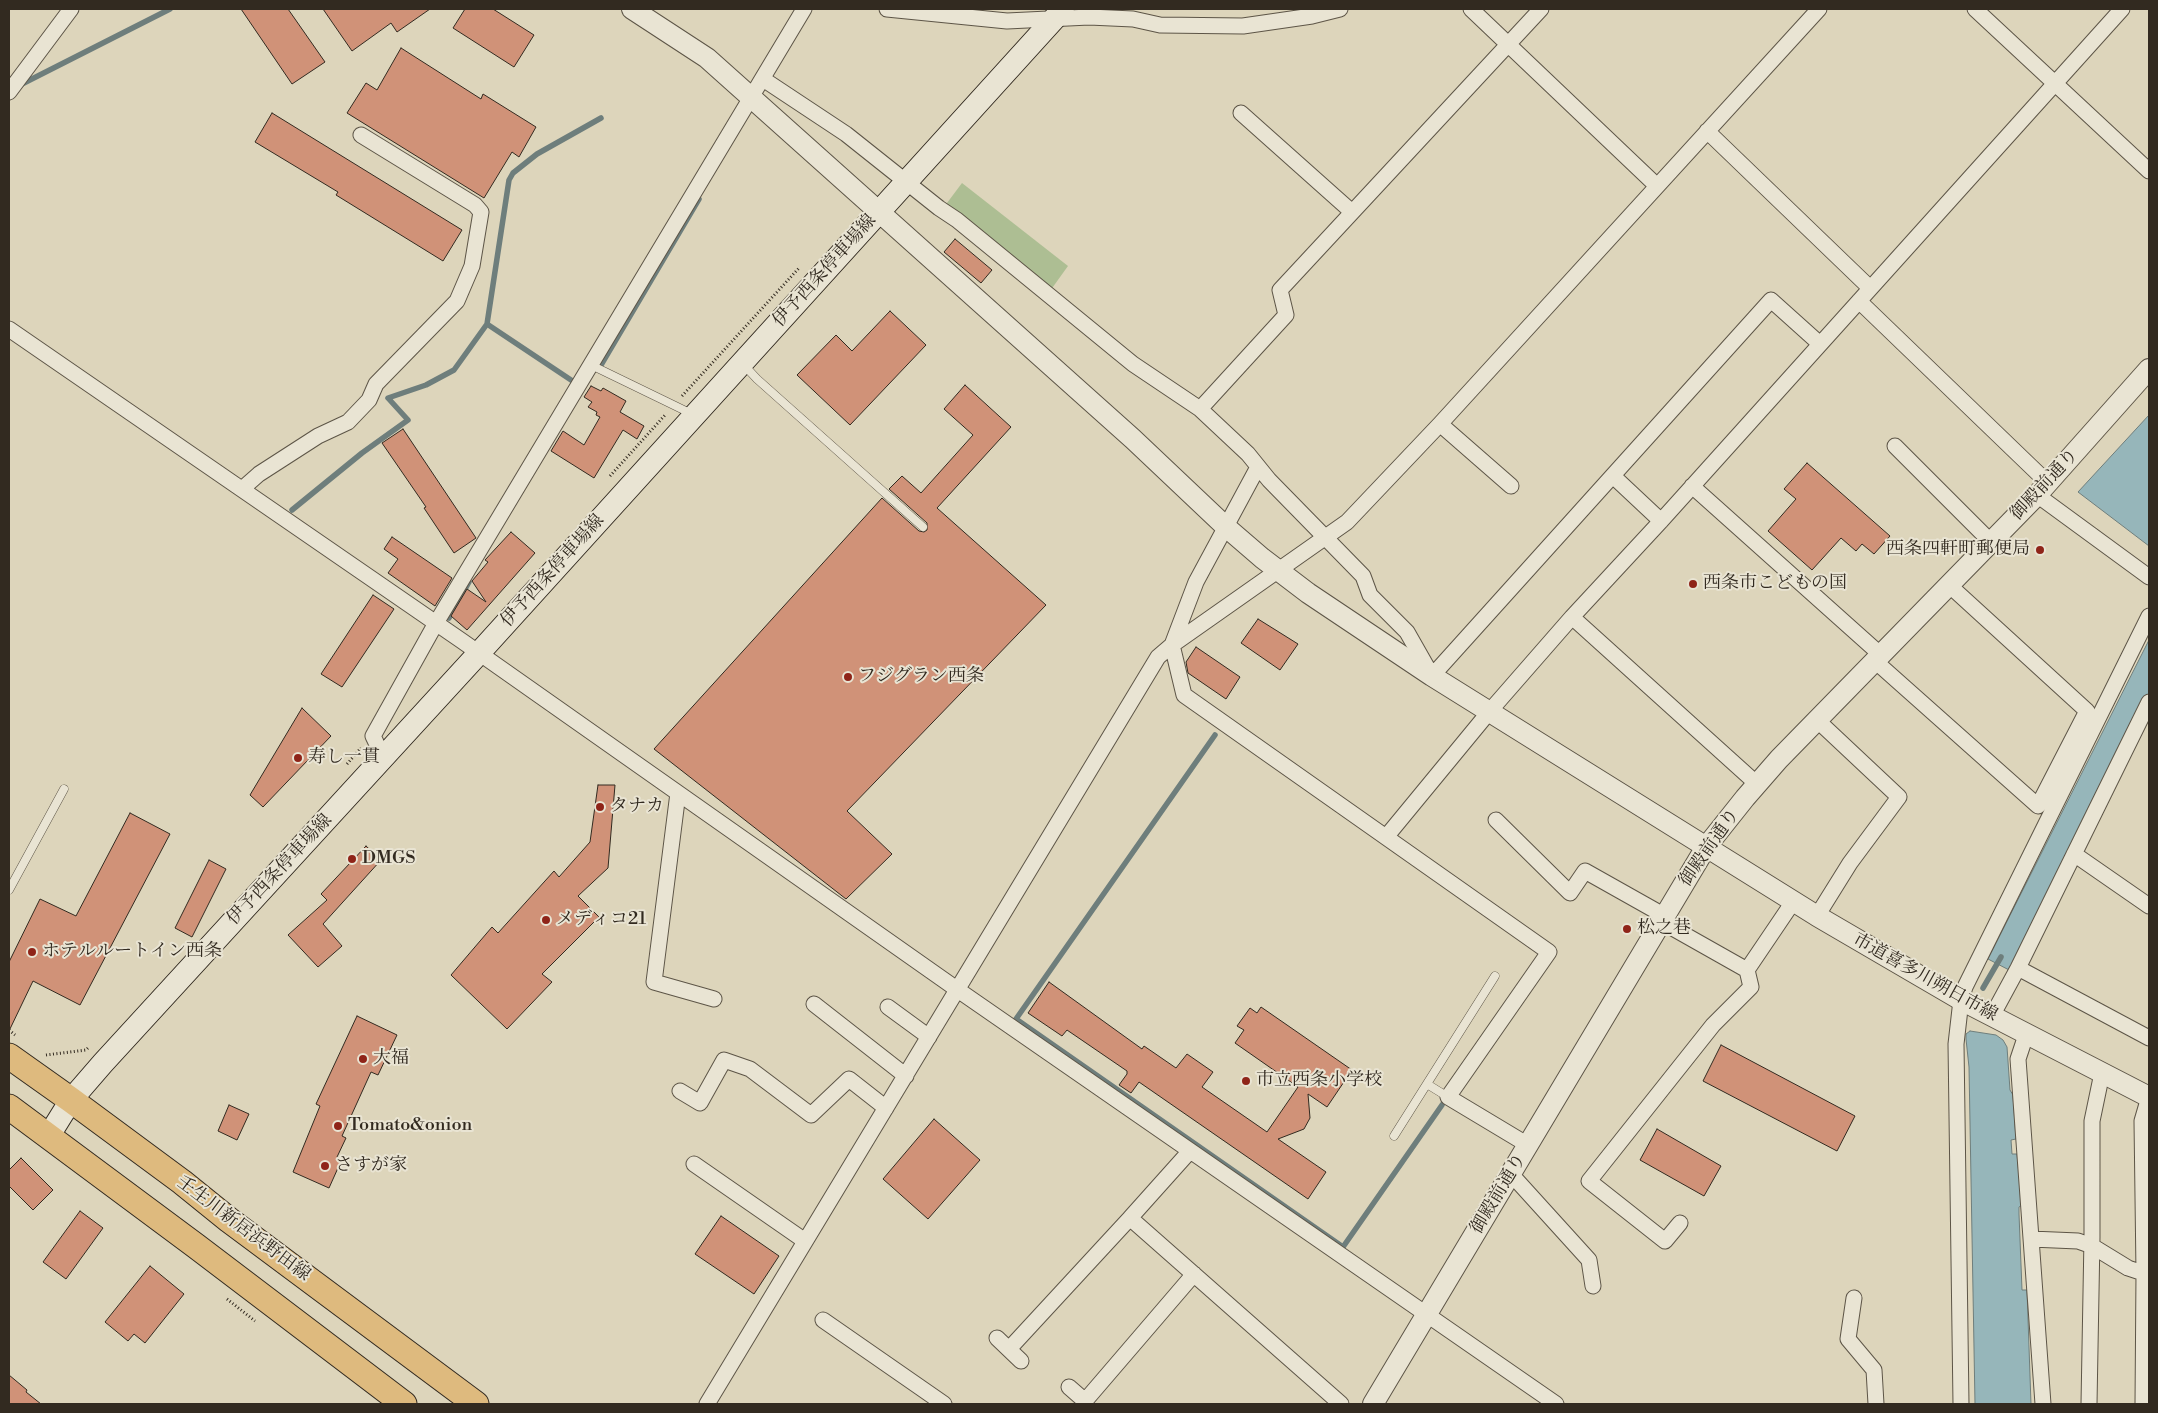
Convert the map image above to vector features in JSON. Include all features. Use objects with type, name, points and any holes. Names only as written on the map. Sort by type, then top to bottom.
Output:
[{"type":"main road","name":"伊予西条停車場線","points":[[48,1136],[72,1100],[1058,14]]},
{"type":"main road","name":"壬生川新居浜野田線","points":[[15,1048],[72,1100],[476,1404]]},
{"type":"main road","points":[[9,1107],[404,1404]]},
{"type":"street","points":[[9,92],[71,9]]},
{"type":"street","name":"市道喜多川朔日市線","points":[[632,9],[707,58],[1277,570],[1370,636],[1432,676],[1793,902],[1961,1000],[2149,1097]]},
{"type":"street","points":[[383,757],[373,736],[436,623],[804,9]]},
{"type":"street","points":[[887,9],[1008,21],[1058,14],[1133,19],[1160,25],[1243,26],[1312,16],[1340,9]]},
{"type":"street","points":[[1471,9],[1658,186]]},
{"type":"street","points":[[1200,408],[1286,315],[1280,290],[1541,9]]},
{"type":"street","points":[[707,1404],[958,990],[1144,677],[1158,658],[1172,645],[1347,522],[1440,424],[1819,9]]},
{"type":"street","points":[[1976,9],[2149,171]]},
{"type":"street","points":[[1386,838],[1489,712],[1572,617],[1661,521],[2054,82],[2122,9]]},
{"type":"street","points":[[762,78],[846,134],[1133,364],[1200,408],[1248,454],[1258,468],[1363,576],[1370,595],[1406,632],[1432,676],[1771,300],[1820,344]]},
{"type":"street","points":[[1241,113],[1352,212]]},
{"type":"street","points":[[1707,131],[1870,288]]},
{"type":"street","points":[[242,489],[259,474],[318,436],[348,422],[369,400],[376,384],[457,301],[472,266],[482,212],[475,205],[361,135]]},
{"type":"street","points":[[1858,300],[2042,489],[2149,578]]},
{"type":"street","points":[[9,328],[436,623],[958,990],[1556,1404]]},
{"type":"street","name":"御殿前通り","points":[[1373,1404],[1706,847],[1757,784],[2042,489],[2149,369]]},
{"type":"street","points":[[1440,424],[1511,486]]},
{"type":"street","points":[[1894,446],[1991,542]]},
{"type":"street","points":[[1258,468],[1196,582],[1172,645],[1184,695],[1549,952],[1448,1097],[1528,1145]]},
{"type":"street","points":[[1613,476],[1661,521]]},
{"type":"street","points":[[1692,486],[2038,806],[2087,711],[1949,585]]},
{"type":"street","points":[[1961,1404],[1956,1044],[1961,1000],[1965,987],[2149,616]]},
{"type":"street","points":[[1572,617],[1757,784]]},
{"type":"street","points":[[1992,1016],[2145,719],[2149,702]]},
{"type":"street","points":[[1817,720],[1899,796],[1850,863],[1817,916]]},
{"type":"street","points":[[678,793],[654,982],[714,999]]},
{"type":"street","points":[[1496,820],[1570,894],[1584,871],[1747,970],[1751,987],[1713,1025],[1589,1181],[1665,1241],[1680,1223]]},
{"type":"street","points":[[2074,854],[2149,906]]},
{"type":"street","points":[[1747,970],[1793,902]]},
{"type":"street","points":[[2018,968],[2149,1038]]},
{"type":"street","points":[[814,1004],[906,1076]]},
{"type":"street","points":[[888,1006],[929,1037]]},
{"type":"street","points":[[2026,1035],[2018,1060],[2043,1404]]},
{"type":"street","points":[[680,1091],[700,1103],[724,1060],[750,1069],[811,1115],[849,1079],[886,1108]]},
{"type":"street","points":[[2089,1404],[2092,1121],[2102,1073]]},
{"type":"street","points":[[2143,1404],[2147,1274],[2142,1120],[2149,1097]]},
{"type":"street","points":[[1009,1349],[1190,1151]]},
{"type":"street","points":[[694,1164],[805,1241]]},
{"type":"street","points":[[1511,1174],[1589,1260],[1593,1286]]},
{"type":"street","points":[[1130,1218],[1341,1404]]},
{"type":"street","points":[[2031,1239],[2078,1241],[2092,1246],[2128,1268],[2147,1274]]},
{"type":"street","points":[[1069,1387],[1085,1400],[1194,1274]]},
{"type":"street","points":[[1854,1298],[1848,1339],[1874,1370],[1876,1404]]},
{"type":"street","points":[[824,1320],[926,1399],[944,1404]]},
{"type":"street","points":[[997,1338],[1021,1361]]},
{"type":"lane","points":[[742,363],[757,379],[923,527]]},
{"type":"lane","points":[[591,365],[694,415]]},
{"type":"lane","points":[[9,890],[64,789]]},
{"type":"lane","points":[[1394,1136],[1495,976]]},
{"type":"lane","points":[[1427,1084],[1448,1097]]},
{"type":"path","points":[[9,1030],[15,1048]]},
{"type":"path","points":[[40,1056],[86,1050]]},
{"type":"green space","points":[[962,183],[1068,266],[1050,291],[944,207]]},
{"type":"water","points":[[2149,415],[2149,546],[2078,492]]},
{"type":"water","points":[[2149,640],[2149,698],[2011,971],[1988,959]]},
{"type":"water","points":[[1970,1031],[1996,1035],[2003,1040],[2007,1047],[2016,1139],[2011,1140],[2012,1154],[2017,1154],[2022,1205],[2019,1207],[2019,1214],[2022,1290],[2027,1290],[2031,1404],[1975,1404],[1969,1067],[1966,1039],[1966,1034]]},
{"type":"building","points":[[241,9],[288,9],[325,62],[292,84]]},
{"type":"building","points":[[323,9],[430,9],[397,32],[391,23],[352,51]]},
{"type":"building","points":[[465,9],[493,9],[534,35],[514,67],[453,28]]},
{"type":"building","points":[[401,48],[481,99],[483,94],[536,127],[519,157],[512,152],[484,198],[347,113],[366,83],[377,90]]},
{"type":"building","points":[[272,113],[462,230],[443,261],[336,195],[338,192],[255,142]]},
{"type":"building","points":[[955,239],[992,270],[981,283],[944,252]]},
{"type":"building","points":[[890,311],[926,345],[850,425],[797,375],[836,335],[852,351]]},
{"type":"building","name":"フジグラン西条","points":[[965,385],[1011,427],[937,508],[1046,605],[847,811],[892,854],[846,899],[654,749],[882,498],[919,531],[924,532],[927,530],[927,523],[889,489],[902,476],[921,493],[973,435],[944,409]]},
{"type":"building","points":[[591,386],[601,391],[603,388],[626,401],[620,412],[644,426],[637,439],[623,430],[594,478],[551,451],[563,431],[584,445],[600,417],[596,415],[597,412],[588,407],[592,402],[584,397]]},
{"type":"building","points":[[403,429],[476,538],[454,553],[424,508],[426,507],[382,443]]},
{"type":"building","points":[[1807,463],[1890,536],[1874,554],[1862,544],[1856,551],[1841,538],[1812,570],[1768,531],[1796,499],[1784,489]]},
{"type":"building","points":[[511,532],[535,553],[467,630],[451,616],[467,589],[486,602],[472,581],[488,562],[485,560]]},
{"type":"building","points":[[392,537],[452,578],[435,606],[388,573],[398,559],[384,549]]},
{"type":"building","points":[[373,595],[394,609],[342,687],[321,674]]},
{"type":"building","points":[[1258,619],[1298,644],[1280,670],[1241,643]]},
{"type":"building","points":[[1196,647],[1240,677],[1226,699],[1188,673],[1186,662]]},
{"type":"building","points":[[302,708],[331,736],[263,807],[250,795]]},
{"type":"building","points":[[598,785],[615,785],[608,868],[578,896],[599,917],[542,974],[552,982],[507,1029],[451,975],[492,927],[498,933],[554,871],[559,877],[590,842]]},
{"type":"building","points":[[130,813],[170,834],[80,1005],[33,981],[9,1031],[9,962],[40,899],[76,916]]},
{"type":"building","points":[[366,846],[381,860],[323,924],[342,946],[318,967],[288,935],[327,900],[321,894]]},
{"type":"building","points":[[209,860],[226,869],[192,937],[175,928]]},
{"type":"building","points":[[1049,982],[1142,1049],[1144,1046],[1176,1068],[1187,1054],[1213,1072],[1202,1087],[1267,1132],[1298,1087],[1235,1043],[1244,1030],[1237,1026],[1250,1008],[1257,1013],[1261,1007],[1352,1070],[1327,1107],[1308,1094],[1310,1118],[1304,1129],[1278,1139],[1326,1172],[1308,1199],[1139,1082],[1131,1093],[1119,1085],[1127,1071],[1067,1030],[1062,1036],[1028,1013]]},
{"type":"building","points":[[357,1016],[397,1035],[378,1075],[371,1072],[342,1136],[346,1138],[337,1157],[342,1159],[329,1188],[293,1172],[320,1106],[316,1104]]},
{"type":"building","points":[[1721,1045],[1855,1116],[1837,1151],[1703,1081]]},
{"type":"building","points":[[229,1105],[249,1114],[237,1140],[218,1131]]},
{"type":"building","points":[[934,1119],[980,1160],[928,1219],[883,1179]]},
{"type":"building","points":[[1657,1129],[1721,1166],[1704,1196],[1640,1160]]},
{"type":"building","points":[[21,1158],[53,1190],[33,1210],[9,1186],[9,1170]]},
{"type":"building","points":[[80,1211],[103,1228],[66,1279],[43,1262]]},
{"type":"building","points":[[721,1216],[779,1256],[754,1294],[695,1254]]},
{"type":"building","points":[[150,1266],[184,1294],[145,1343],[134,1334],[128,1341],[105,1322]]},
{"type":"building","points":[[9,1375],[27,1390],[26,1392],[41,1404],[9,1404]]},
{"type":"waterway","points":[[20,85],[170,9]]},
{"type":"waterway","points":[[292,510],[362,453],[408,420],[388,398],[426,385],[454,370],[487,324],[509,180],[513,173],[537,154],[601,118]]},
{"type":"waterway","points":[[601,365],[699,199]]},
{"type":"waterway","points":[[487,324],[574,382]]},
{"type":"waterway","points":[[449,618],[469,582]]},
{"type":"waterway","points":[[1215,735],[1016,1019],[1343,1247],[1442,1105]]},
{"type":"waterway","points":[[1983,988],[2001,957]]},
{"type":"place","name":"西条四軒町郵便局","points":[[2040,550]]},
{"type":"place","name":"西条市こどもの国","points":[[1693,584]]},
{"type":"place","name":"フジグラン西条","points":[[848,677]]},
{"type":"place","name":"寿し一貫","points":[[298,758]]},
{"type":"place","name":"タナカ","points":[[600,807]]},
{"type":"place","name":"DMGS","points":[[352,859]]},
{"type":"place","name":"メディコ21","points":[[546,920]]},
{"type":"place","name":"松之巷","points":[[1627,929]]},
{"type":"place","name":"ホテルルートイン西条","points":[[32,952]]},
{"type":"place","name":"大福","points":[[363,1059]]},
{"type":"place","name":"市立西条小学校","points":[[1246,1081]]},
{"type":"place","name":"Tomato&onion","points":[[338,1126]]},
{"type":"place","name":"さすが家","points":[[325,1166]]}]
